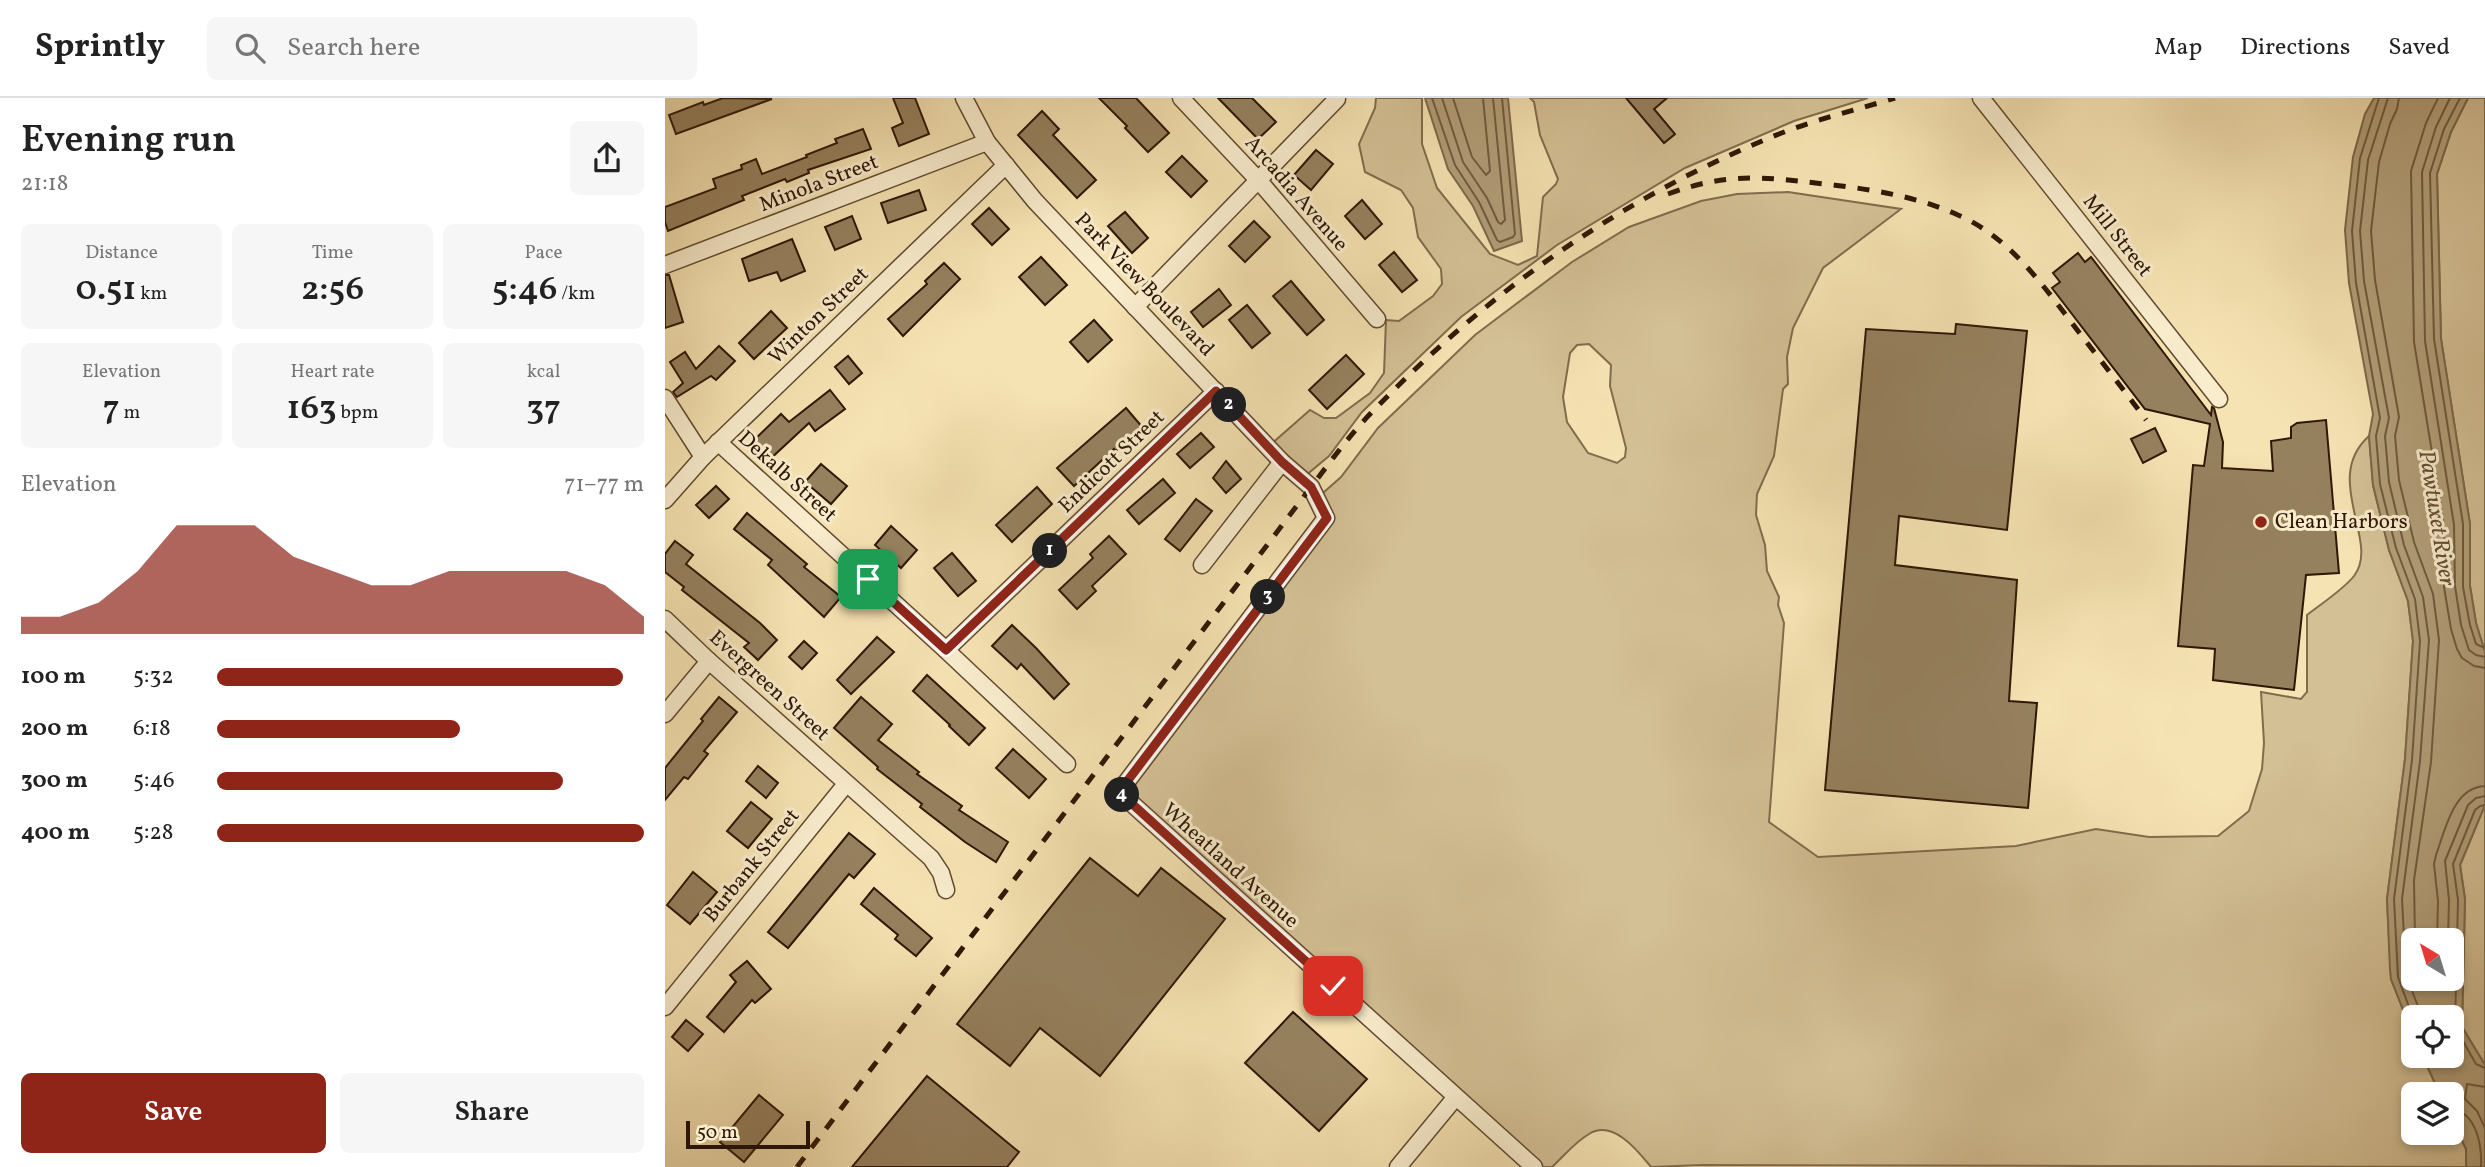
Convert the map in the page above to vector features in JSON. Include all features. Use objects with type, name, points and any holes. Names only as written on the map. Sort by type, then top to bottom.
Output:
[{"type":"street","name":"Park View Boulevard","points":[[964,98],[987,142],[1035,201],[1282,462],[1311,487],[1327,518],[1119,792]]},
{"type":"street","name":"Arcadia Avenue","points":[[1181,98],[1260,182],[1377,319]]},
{"type":"street","name":"Mill Street","points":[[1981,98],[2219,399]]},
{"type":"street","points":[[1135,307],[1260,182],[1337,100]]},
{"type":"street","name":"Minola Street","points":[[665,265],[987,142]]},
{"type":"street","name":"Winton Street","points":[[665,500],[718,442],[1006,165]]},
{"type":"street","name":"Endicott Street","points":[[946,650],[1216,391]]},
{"type":"street","points":[[665,398],[703,457]]},
{"type":"street","name":"Dekalb Street","points":[[718,442],[1067,764]]},
{"type":"street","points":[[1202,565],[1282,462]]},
{"type":"street","name":"Evergreen Street","points":[[665,619],[931,858],[941,873],[946,890]]},
{"type":"street","points":[[665,714],[709,661]]},
{"type":"street","name":"Burbank Street","points":[[665,1007],[846,784]]},
{"type":"street","name":"Wheatland Avenue","points":[[1119,792],[1534,1167]]},
{"type":"street","points":[[1398,1167],[1455,1098]]},
{"type":"shaded area","points":[[1376,98],[1422,98],[1422,144],[1437,188],[1490,254],[1518,265],[1537,256],[1543,197],[1558,179],[1540,135],[1534,102],[1530,98],[1626,98],[1654,109],[1667,98],[1868,98],[1794,121],[1685,168],[1557,245],[1461,317],[1362,412],[1329,456],[1299,481],[1269,446],[1310,410],[1324,418],[1336,418],[1370,393],[1384,373],[1386,320],[1399,321],[1433,296],[1442,284],[1441,269],[1418,237],[1413,208],[1401,190],[1365,172],[1359,144],[1375,108]]},
{"type":"shaded area","points":[[2468,98],[2485,98],[2485,652],[2476,623],[2470,586],[2470,524],[2441,339],[2437,174],[2451,132]]},
{"type":"shaded area","points":[[1788,192],[1901,209],[1823,268],[1793,328],[1787,357],[1788,384],[1783,389],[1774,456],[1757,494],[1756,515],[1765,545],[1767,571],[1779,597],[1778,605],[1784,623],[1769,822],[1818,857],[2016,846],[2096,829],[2149,837],[2218,836],[2249,811],[2262,769],[2264,743],[2261,692],[2301,699],[2307,692],[2307,615],[2350,581],[2360,562],[2361,546],[2350,490],[2350,471],[2356,453],[2369,436],[2373,485],[2389,550],[2408,601],[2413,641],[2405,759],[2387,899],[2391,979],[2401,1005],[2401,1068],[2428,1068],[2434,1082],[2401,1082],[2401,1145],[2464,1145],[2466,1167],[1651,1167],[1624,1139],[1616,1134],[1598,1130],[1579,1141],[1552,1167],[1537,1167],[1128,790],[1326,531],[1315,500],[1341,477],[1378,428],[1475,335],[1572,262],[1629,227],[1701,201],[1737,194]],"holes":[[[1589,344],[1611,365],[1610,386],[1626,448],[1625,457],[1617,463],[1588,453],[1567,422],[1563,397],[1570,353],[1577,345]]]},
{"type":"shaded area","points":[[2485,805],[2485,1065],[2464,1030],[2465,899],[2460,865]]},
{"type":"water","points":[[1425,98],[1508,98],[1522,241],[1494,251],[1473,206],[1448,169]]},
{"type":"water","name":"Pawtuxet River","points":[[2374,98],[2468,98],[2451,132],[2437,174],[2441,339],[2470,524],[2470,586],[2476,623],[2485,652],[2485,805],[2460,865],[2465,899],[2464,942],[2464,928],[2401,928],[2401,991],[2463,991],[2463,1005],[2401,1005],[2391,979],[2387,899],[2405,759],[2413,641],[2408,601],[2389,550],[2373,485],[2369,436],[2373,414],[2349,283],[2345,230],[2353,157],[2365,114]]},
{"type":"water","points":[[2464,1030],[2485,1065],[2485,1167],[2466,1167],[2464,1082],[2434,1082],[2428,1068],[2464,1068]]},
{"type":"building","points":[[723,98],[772,99],[676,134],[669,115],[703,102],[704,105]]},
{"type":"building","points":[[893,98],[915,98],[929,134],[899,146],[892,128],[903,123]]},
{"type":"building","points":[[1099,98],[1136,98],[1169,133],[1148,152]]},
{"type":"building","points":[[1218,98],[1252,98],[1276,122],[1258,139]]},
{"type":"building","points":[[1626,98],[1667,98],[1654,109],[1675,134],[1664,143]]},
{"type":"building","points":[[1042,111],[1059,129],[1053,135],[1096,180],[1077,198],[1018,135]]},
{"type":"building","points":[[863,129],[871,149],[808,170],[809,173],[787,182],[785,179],[742,196],[744,200],[668,231],[665,207],[716,188],[713,179],[742,169],[741,165],[756,159],[762,174],[807,157],[806,155],[837,143],[835,139]]},
{"type":"building","points":[[1316,150],[1333,164],[1311,190],[1294,175]]},
{"type":"building","points":[[1182,156],[1207,181],[1191,197],[1166,172]]},
{"type":"building","points":[[919,190],[926,210],[888,223],[881,203]]},
{"type":"building","points":[[1362,200],[1382,224],[1365,239],[1345,216]]},
{"type":"building","points":[[989,208],[1009,229],[992,245],[972,224]]},
{"type":"building","points":[[1125,212],[1148,238],[1132,253],[1108,226]]},
{"type":"building","points":[[852,216],[861,239],[835,250],[825,227]]},
{"type":"building","points":[[1254,221],[1270,237],[1245,262],[1229,246]]},
{"type":"building","points":[[792,239],[805,271],[781,281],[777,272],[749,281],[742,259]]},
{"type":"building","points":[[1394,252],[1417,280],[1402,292],[1379,265]]},
{"type":"building","name":"Clean Harbors","points":[[2078,253],[2085,262],[2091,257],[2211,415],[2212,407],[2214,408],[2223,442],[2222,468],[2273,471],[2271,441],[2291,438],[2291,427],[2297,423],[2326,420],[2339,573],[2306,575],[2294,690],[2213,680],[2215,649],[2178,646],[2193,465],[2204,466],[2210,424],[2145,409],[2052,288],[2060,282],[2053,273]]},
{"type":"building","points":[[1041,257],[1067,285],[1045,305],[1019,277]]},
{"type":"building","points":[[944,263],[960,279],[903,336],[888,319],[927,284],[925,281]]},
{"type":"building","points":[[665,275],[669,275],[683,322],[665,328]]},
{"type":"building","points":[[1291,281],[1324,320],[1307,335],[1273,296]]},
{"type":"building","points":[[1219,289],[1231,305],[1203,327],[1191,312]]},
{"type":"building","points":[[1247,305],[1270,333],[1252,348],[1229,320]]},
{"type":"building","points":[[771,311],[787,328],[754,359],[739,343]]},
{"type":"building","points":[[1094,320],[1112,340],[1088,362],[1070,342]]},
{"type":"building","points":[[1956,324],[2027,331],[2007,530],[1899,516],[1895,565],[2017,580],[2009,701],[2037,703],[2028,808],[1825,790],[1866,329],[1955,334]]},
{"type":"building","points":[[719,346],[735,361],[716,380],[711,376],[677,397],[673,392],[683,383],[670,362],[685,352],[696,369]]},
{"type":"building","points":[[1346,355],[1364,374],[1327,409],[1309,390]]},
{"type":"building","points":[[848,356],[862,373],[849,384],[835,367]]},
{"type":"building","points":[[830,390],[845,409],[815,431],[809,423],[768,461],[751,443],[781,414],[789,422]]},
{"type":"building","points":[[1126,408],[1143,428],[1116,451],[1114,449],[1074,486],[1057,468]]},
{"type":"building","points":[[2155,428],[2166,451],[2143,463],[2131,439]]},
{"type":"building","points":[[1201,433],[1214,447],[1190,468],[1177,454]]},
{"type":"building","points":[[1226,461],[1241,479],[1226,493],[1213,478]]},
{"type":"building","points":[[821,464],[847,486],[831,504],[805,482]]},
{"type":"building","points":[[1163,479],[1175,493],[1139,524],[1127,510]]},
{"type":"building","points":[[716,486],[729,499],[709,518],[696,505]]},
{"type":"building","points":[[1037,487],[1052,504],[1012,542],[996,525]]},
{"type":"building","points":[[1196,499],[1212,511],[1180,551],[1165,539]]},
{"type":"building","points":[[747,513],[807,564],[804,567],[841,597],[824,617],[768,565],[772,560],[734,529]]},
{"type":"building","points":[[891,526],[917,550],[901,568],[875,545]]},
{"type":"building","points":[[1109,536],[1126,554],[1092,586],[1096,591],[1077,609],[1059,590],[1093,558],[1090,554]]},
{"type":"building","points":[[675,541],[693,555],[686,564],[760,623],[777,640],[758,660],[744,647],[749,643],[682,590],[684,587],[665,572],[665,554]]},
{"type":"building","points":[[952,553],[976,581],[958,596],[934,568]]},
{"type":"building","points":[[1012,625],[1069,684],[1054,699],[1021,664],[1017,669],[992,646]]},
{"type":"building","points":[[877,637],[894,652],[851,694],[837,680]]},
{"type":"building","points":[[804,641],[817,653],[802,669],[789,657]]},
{"type":"building","points":[[927,675],[985,728],[969,745],[913,691]]},
{"type":"building","points":[[719,697],[737,712],[704,751],[708,754],[688,779],[684,777],[665,800],[665,768]]},
{"type":"building","points":[[861,697],[892,724],[878,740],[919,772],[917,774],[962,806],[959,810],[1008,842],[996,862],[920,807],[922,804],[877,769],[878,767],[834,728]]},
{"type":"building","points":[[1013,749],[1046,779],[1029,798],[996,768]]},
{"type":"building","points":[[758,766],[778,783],[766,798],[746,781]]},
{"type":"building","points":[[751,802],[772,819],[748,848],[727,831]]},
{"type":"building","points":[[849,833],[875,854],[854,878],[849,874],[788,948],[768,932]]},
{"type":"building","points":[[1090,858],[1138,896],[1161,868],[1225,919],[1100,1076],[1040,1028],[1010,1066],[957,1024]]},
{"type":"building","points":[[693,872],[717,892],[690,924],[667,905]]},
{"type":"building","points":[[874,888],[932,938],[916,956],[895,939],[898,935],[861,904]]},
{"type":"building","points":[[747,961],[771,989],[755,1003],[752,1000],[724,1032],[707,1017],[736,982],[730,975]]},
{"type":"building","points":[[1293,1012],[1367,1079],[1319,1131],[1245,1063]]},
{"type":"building","points":[[686,1020],[703,1034],[688,1051],[672,1037]]},
{"type":"building","points":[[927,1076],[1019,1152],[1007,1167],[852,1167]]},
{"type":"building","points":[[759,1095],[783,1115],[744,1162],[720,1142]]},
{"type":"railway","points":[[797,1167],[1349,437],[1419,366],[1512,286],[1613,217],[1667,186],[1779,134],[1895,98]]},
{"type":"railway","points":[[1668,194],[1728,179],[1782,180],[1893,194],[1958,215],[1994,236],[2025,265],[2146,420]]},
{"type":"place","name":"Clean Harbors","points":[[2261,522]]},
{"type":"route","points":[[868,579],[946,650],[1216,391],[1282,462],[1311,487],[1327,518],[1119,792],[1333,986]]}]
